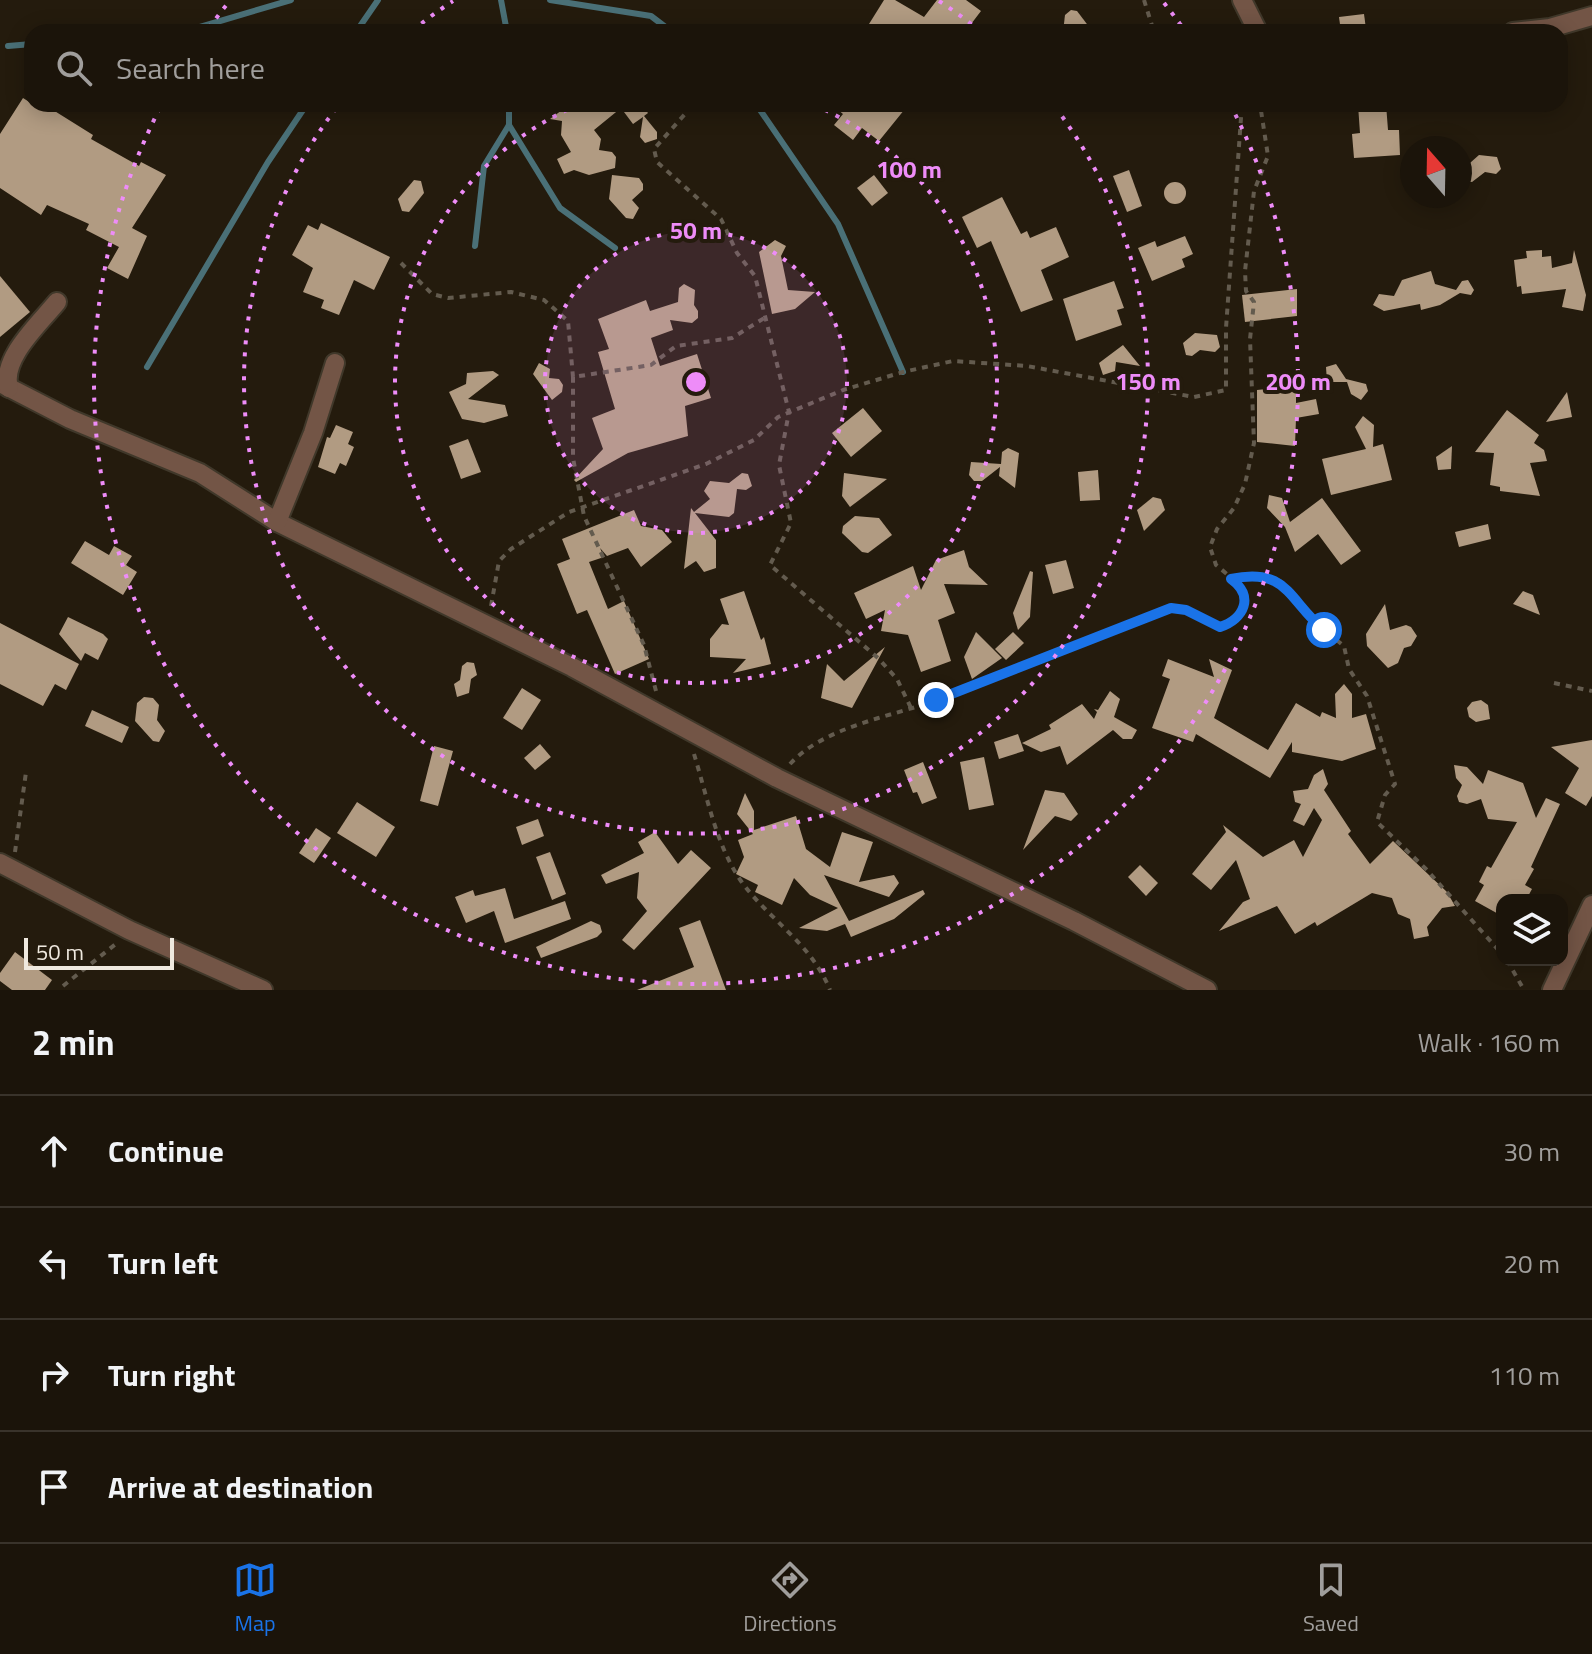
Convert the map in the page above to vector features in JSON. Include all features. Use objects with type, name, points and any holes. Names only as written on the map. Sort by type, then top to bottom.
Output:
[{"type":"street","points":[[1242,0],[1254,24]]},
{"type":"street","points":[[1564,24],[1592,16]]},
{"type":"street","points":[[57,302],[9,363],[4,385],[70,419],[200,473],[277,522],[661,713],[777,778],[1074,921],[1207,990]]},
{"type":"street","points":[[277,522],[313,433],[335,363]]},
{"type":"street","points":[[6,867],[129,930],[263,990]]},
{"type":"street","points":[[1552,990],[1592,905]]},
{"type":"path","points":[[1144,0],[1152,24]]},
{"type":"path","points":[[686,112],[654,149],[657,162],[721,219],[737,253],[755,276],[789,412],[779,465],[791,523],[770,565],[878,658],[897,679],[911,709]]},
{"type":"path","points":[[487,625],[499,561],[511,549],[569,512],[706,464],[754,440],[778,417],[843,390],[953,361],[1027,366],[1194,397],[1226,390],[1226,328],[1241,112]]},
{"type":"path","points":[[777,778],[815,741],[911,709],[1171,608],[1186,610],[1220,627],[1235,622],[1244,609],[1245,599],[1240,585],[1216,565],[1210,547],[1217,529],[1234,508],[1245,484],[1254,443],[1250,339],[1254,302],[1246,291],[1245,271],[1254,191],[1268,156],[1261,112]]},
{"type":"path","points":[[401,263],[432,294],[448,298],[511,292],[544,300],[568,321],[573,377],[573,458],[584,516],[644,645],[661,713]]},
{"type":"path","points":[[573,377],[651,365],[676,346],[732,338],[766,317]]},
{"type":"path","points":[[1231,579],[1265,576],[1280,581],[1313,621],[1344,646],[1349,669],[1367,696],[1394,774],[1395,784],[1385,795],[1377,822],[1426,869],[1496,947]]},
{"type":"path","points":[[1554,683],[1592,691]]},
{"type":"path","points":[[685,726],[725,854],[742,882],[805,947],[830,990]]},
{"type":"path","points":[[6,867],[26,772]]},
{"type":"path","points":[[63,986],[129,930]]},
{"type":"path","points":[[1510,966],[1524,990]]},
{"type":"building","points":[[884,0],[895,0],[924,17],[937,0],[966,0],[981,11],[971,24],[869,24]]},
{"type":"building","points":[[1071,10],[1077,11],[1087,24],[1064,24],[1065,15]]},
{"type":"building","points":[[1364,14],[1365,24],[1340,24],[1339,17]]},
{"type":"building","points":[[23,98],[24,112],[56,112],[93,135],[91,139],[139,166],[141,162],[166,175],[132,228],[147,236],[128,279],[107,268],[119,247],[86,230],[89,224],[47,205],[41,215],[0,188],[0,134]]},
{"type":"building","points":[[559,112],[616,112],[594,130],[601,139],[599,150],[612,152],[616,157],[615,168],[589,175],[574,170],[564,174],[557,159],[571,152],[561,135],[562,121],[550,119]]},
{"type":"building","points":[[624,112],[647,112],[644,116],[657,132],[657,139],[645,143],[640,137],[643,117],[633,124]]},
{"type":"building","points":[[841,112],[903,112],[879,141],[862,128],[853,140],[834,125],[843,114]]},
{"type":"building","points":[[1358,112],[1387,112],[1388,130],[1399,130],[1400,155],[1354,158],[1352,134],[1360,133]]},
{"type":"building","points":[[1479,155],[1497,157],[1501,169],[1496,174],[1485,172],[1472,182],[1472,161]]},
{"type":"building","points":[[1129,170],[1142,206],[1127,212],[1113,176]]},
{"type":"building","points":[[612,175],[639,178],[643,184],[643,190],[632,200],[639,208],[633,219],[626,218],[609,199]]},
{"type":"building","points":[[874,175],[888,193],[872,206],[857,188]]},
{"type":"building","points":[[414,180],[421,181],[424,193],[409,212],[402,211],[398,199]]},
{"type":"building","points":[[1175,182],[1183,185],[1186,193],[1183,201],[1175,204],[1167,201],[1164,193],[1167,185]]},
{"type":"building","points":[[1002,197],[1021,234],[1027,231],[1030,238],[1056,227],[1069,257],[1041,270],[1053,300],[1021,312],[991,241],[977,248],[962,217]]},
{"type":"building","points":[[321,223],[390,257],[374,290],[354,280],[339,315],[321,308],[324,300],[303,292],[313,268],[292,255],[308,225],[318,230]]},
{"type":"building","points":[[1185,236],[1193,254],[1182,259],[1185,267],[1152,281],[1138,248],[1155,241],[1157,247]]},
{"type":"building","points":[[775,240],[786,246],[781,256],[788,290],[815,292],[795,309],[772,314],[759,252]]},
{"type":"building","points":[[1542,250],[1542,257],[1551,256],[1552,268],[1572,263],[1574,250],[1586,295],[1583,311],[1562,307],[1566,289],[1522,294],[1521,286],[1517,287],[1514,260],[1527,258],[1526,251]]},
{"type":"building","points":[[1431,271],[1435,284],[1456,290],[1462,281],[1468,280],[1474,290],[1471,295],[1460,293],[1440,305],[1421,310],[1420,304],[1384,311],[1373,305],[1379,294],[1394,296],[1402,280]]},
{"type":"building","points":[[0,276],[30,312],[0,337]]},
{"type":"building","points":[[1114,281],[1124,308],[1117,310],[1122,325],[1076,341],[1063,299]]},
{"type":"building","points":[[684,284],[695,290],[694,305],[698,318],[692,323],[670,320],[673,330],[651,338],[660,366],[697,354],[711,398],[685,406],[688,436],[628,453],[576,482],[574,480],[603,449],[592,418],[615,409],[598,352],[609,349],[598,319],[646,300],[650,311],[678,302],[679,288]]},
{"type":"building","points":[[1297,289],[1297,316],[1245,322],[1242,295]]},
{"type":"building","points":[[1195,333],[1217,335],[1220,347],[1215,352],[1200,350],[1192,356],[1186,355],[1183,343]]},
{"type":"building","points":[[1123,345],[1140,366],[1116,362],[1115,371],[1103,375],[1099,363]]},
{"type":"building","points":[[539,363],[550,369],[549,378],[559,379],[563,385],[562,392],[552,400],[533,374]]},
{"type":"building","points":[[1336,364],[1346,379],[1366,384],[1368,391],[1361,400],[1351,394],[1347,382],[1327,382],[1326,367]]},
{"type":"building","points":[[493,371],[499,375],[468,399],[505,405],[508,416],[484,423],[462,419],[449,392],[466,384],[467,373]]},
{"type":"building","points":[[1267,384],[1296,384],[1296,403],[1316,399],[1319,414],[1296,418],[1295,446],[1257,442],[1257,390],[1267,389]]},
{"type":"building","points":[[1567,392],[1572,417],[1546,422]]},
{"type":"building","points":[[863,408],[882,431],[851,457],[832,433]]},
{"type":"building","points":[[1507,410],[1539,435],[1534,443],[1544,450],[1547,461],[1530,463],[1540,496],[1500,491],[1500,487],[1490,485],[1494,453],[1475,452]]},
{"type":"building","points":[[1363,416],[1374,425],[1373,447],[1383,444],[1392,480],[1331,495],[1322,459],[1366,449],[1355,427]]},
{"type":"building","points":[[336,425],[353,432],[348,444],[354,447],[346,466],[340,463],[335,474],[318,467],[327,437],[330,438]]},
{"type":"building","points":[[468,439],[481,472],[461,479],[449,446]]},
{"type":"building","points":[[1452,446],[1451,469],[1438,470],[1436,457]]},
{"type":"building","points":[[1008,448],[1019,453],[1015,488],[999,476],[1000,467],[982,481],[974,481],[969,475],[971,462],[1001,464],[1002,452]]},
{"type":"building","points":[[1098,470],[1100,500],[1080,501],[1078,472]]},
{"type":"building","points":[[742,473],[748,474],[752,486],[746,490],[737,489],[734,513],[729,517],[695,513],[716,540],[716,568],[704,572],[696,561],[684,569],[691,508],[694,512],[710,499],[704,491],[710,481],[729,483]]},
{"type":"building","points":[[844,473],[887,479],[850,507],[842,496]]},
{"type":"building","points":[[1269,495],[1282,498],[1290,522],[1322,498],[1361,551],[1341,565],[1318,534],[1295,552],[1285,527],[1267,508]]},
{"type":"building","points":[[1153,497],[1161,499],[1165,510],[1144,531],[1137,510]]},
{"type":"building","points":[[634,510],[641,526],[662,530],[672,542],[641,567],[628,548],[607,556],[600,548],[604,557],[589,562],[608,609],[624,601],[649,659],[615,674],[587,610],[577,614],[557,564],[570,559],[562,539]]},
{"type":"building","points":[[855,516],[879,518],[892,535],[868,553],[862,552],[842,533],[843,526]]},
{"type":"building","points":[[1488,524],[1491,539],[1459,547],[1455,532]]},
{"type":"building","points":[[85,541],[109,555],[114,546],[132,556],[126,565],[137,572],[123,595],[71,563]]},
{"type":"building","points":[[964,550],[969,567],[988,585],[944,584],[955,613],[938,620],[951,661],[921,672],[908,635],[881,631],[885,610],[866,619],[854,593],[913,566],[921,590],[936,560]]},
{"type":"building","points":[[1066,560],[1074,588],[1053,594],[1045,565]]},
{"type":"building","points":[[1030,571],[1033,572],[1030,617],[1018,630],[1013,613]]},
{"type":"building","points":[[744,591],[761,640],[764,637],[771,664],[733,673],[746,659],[710,657],[710,639],[722,624],[729,625],[720,599]]},
{"type":"building","points":[[1523,591],[1533,595],[1540,615],[1513,604]]},
{"type":"building","points":[[1385,604],[1390,630],[1406,625],[1417,636],[1411,646],[1404,648],[1398,663],[1388,668],[1367,646],[1366,634]]},
{"type":"building","points":[[68,617],[108,639],[98,660],[85,653],[81,661],[59,634]]},
{"type":"building","points":[[0,623],[79,664],[66,690],[55,684],[43,706],[0,684]]},
{"type":"building","points":[[976,632],[1002,658],[972,679],[964,657]]},
{"type":"building","points":[[1013,632],[1024,643],[1006,660],[995,649]]},
{"type":"building","points":[[885,647],[852,708],[821,698],[827,664],[844,681]]},
{"type":"building","points":[[1168,659],[1214,677],[1209,659],[1232,670],[1214,718],[1268,750],[1296,703],[1320,717],[1322,712],[1336,718],[1335,694],[1344,684],[1352,694],[1352,718],[1366,714],[1376,749],[1342,761],[1292,752],[1292,742],[1270,778],[1196,734],[1193,742],[1152,728],[1170,679],[1162,676]]},
{"type":"building","points":[[467,662],[474,663],[477,675],[471,679],[469,693],[457,697],[454,684],[460,680],[462,666]]},
{"type":"building","points":[[522,688],[541,700],[522,730],[503,718]]},
{"type":"building","points":[[1110,691],[1120,699],[1114,717],[1137,730],[1132,739],[1123,739],[1113,730],[1067,765],[1060,746],[1041,752],[1022,743],[1051,729],[1049,725],[1082,704],[1094,719],[1097,712],[1094,709],[1098,710]]},
{"type":"building","points":[[144,697],[153,698],[159,705],[157,720],[165,731],[159,742],[153,741],[135,721],[137,703]]},
{"type":"building","points":[[1481,700],[1488,705],[1490,719],[1476,722],[1469,717],[1467,708],[1472,702]]},
{"type":"building","points":[[92,710],[129,727],[122,743],[85,726]]},
{"type":"building","points":[[1018,734],[1024,751],[999,759],[994,742]]},
{"type":"building","points":[[1592,740],[1592,796],[1586,806],[1565,793],[1579,768],[1551,747]]},
{"type":"building","points":[[540,744],[551,757],[535,770],[524,758]]},
{"type":"building","points":[[434,746],[453,751],[438,806],[420,801]]},
{"type":"building","points":[[984,757],[994,805],[969,810],[960,762]]},
{"type":"building","points":[[923,762],[937,798],[922,804],[917,792],[913,793],[904,770]]},
{"type":"building","points":[[1454,765],[1467,767],[1483,784],[1488,770],[1523,783],[1536,818],[1546,798],[1560,804],[1531,867],[1534,869],[1525,885],[1532,889],[1529,894],[1496,894],[1496,913],[1475,901],[1484,885],[1479,882],[1487,866],[1491,868],[1517,822],[1488,819],[1481,799],[1467,804],[1459,802],[1457,796],[1462,785],[1456,778]]},
{"type":"building","points":[[1323,769],[1328,784],[1324,790],[1351,831],[1348,834],[1370,864],[1393,841],[1447,892],[1455,906],[1442,908],[1427,927],[1429,936],[1414,939],[1410,919],[1398,914],[1392,898],[1372,893],[1317,926],[1315,922],[1295,934],[1277,906],[1219,931],[1243,902],[1250,899],[1236,860],[1211,890],[1192,874],[1226,832],[1223,825],[1263,857],[1294,840],[1303,857],[1322,820],[1314,808],[1304,826],[1293,821],[1301,804],[1295,802],[1293,791],[1308,789],[1314,775]]},
{"type":"building","points":[[1045,790],[1064,793],[1078,814],[1071,821],[1055,816],[1023,850]]},
{"type":"building","points":[[745,793],[754,811],[754,830],[796,816],[806,849],[830,867],[842,832],[873,842],[859,882],[894,875],[899,883],[889,897],[824,875],[849,921],[923,890],[925,894],[894,919],[851,937],[845,924],[827,931],[799,928],[838,908],[810,895],[794,878],[782,905],[755,892],[758,885],[736,874],[744,857],[738,840],[753,834],[737,814]]},
{"type":"building","points":[[357,802],[395,827],[376,857],[337,833]]},
{"type":"building","points":[[538,819],[544,836],[522,845],[516,827]]},
{"type":"building","points":[[316,828],[331,838],[314,863],[299,853]]},
{"type":"building","points":[[655,832],[678,864],[691,850],[711,868],[634,950],[622,940],[647,911],[637,898],[639,872],[606,884],[601,875],[644,853],[638,842]]},
{"type":"building","points":[[550,852],[566,894],[552,900],[536,857]]},
{"type":"building","points":[[1140,865],[1158,883],[1146,896],[1128,877]]},
{"type":"building","points":[[505,888],[514,919],[565,901],[571,919],[505,943],[494,911],[466,923],[455,897],[473,890],[475,896]]},
{"type":"building","points":[[700,920],[726,990],[637,990],[694,967],[679,928]]},
{"type":"building","points":[[591,921],[600,925],[602,932],[597,937],[541,958],[536,947]]},
{"type":"building","points":[[15,952],[52,980],[45,990],[12,990],[0,981],[0,973]]},
{"type":"waterway","points":[[210,24],[291,0]]},
{"type":"waterway","points":[[362,24],[378,0]]},
{"type":"waterway","points":[[501,0],[506,24]]},
{"type":"waterway","points":[[550,0],[651,16],[662,24]]},
{"type":"waterway","points":[[8,46],[24,45]]},
{"type":"waterway","points":[[147,367],[268,162],[302,112]]},
{"type":"waterway","points":[[475,246],[484,166],[509,125],[509,112]]},
{"type":"waterway","points":[[761,112],[838,224],[903,372]]},
{"type":"waterway","points":[[509,125],[560,208],[615,248]]},
{"type":"route","points":[[936,700],[1151,613],[1171,608],[1186,610],[1208,624],[1220,627],[1235,622],[1244,609],[1245,599],[1240,585],[1231,579],[1248,575],[1280,581],[1324,630]]}]
